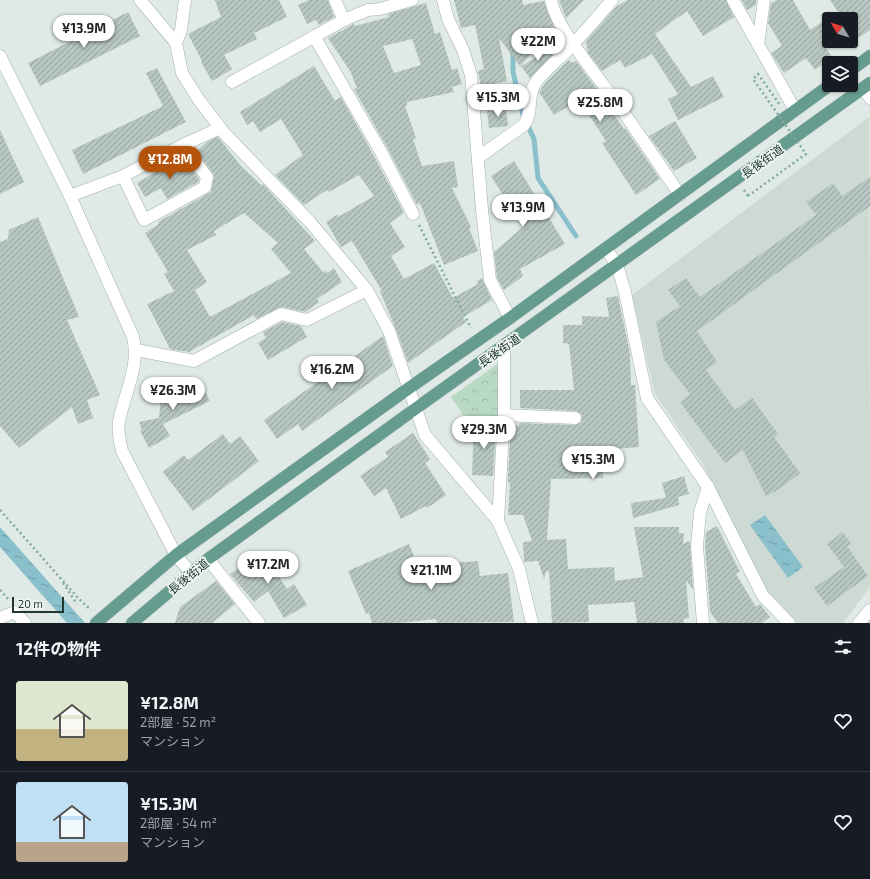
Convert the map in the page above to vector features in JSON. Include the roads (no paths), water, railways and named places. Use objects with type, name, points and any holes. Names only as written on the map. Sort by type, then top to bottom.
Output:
[{"type":"main road","points":[[858,65],[870,56]]},
{"type":"main road","name":"長後街道","points":[[132,623],[208,559],[415,408],[868,90]]},
{"type":"main road","name":"長後街道","points":[[98,621],[176,555],[409,388],[478,341],[822,91]]},
{"type":"street","points":[[140,0],[176,43],[182,73],[199,100],[220,128],[260,172],[310,222],[367,290],[389,331],[425,435],[498,521],[519,569],[532,623]]},
{"type":"street","points":[[176,43],[181,30],[186,0]]},
{"type":"street","points":[[335,0],[344,20]]},
{"type":"street","points":[[232,82],[344,20],[368,10],[380,9],[412,0]]},
{"type":"street","points":[[443,0],[448,18],[471,75],[479,157],[482,210],[490,280],[510,318]]},
{"type":"street","points":[[551,0],[552,11],[680,195]]},
{"type":"street","points":[[479,157],[526,122],[530,109],[529,97],[536,82],[574,44],[612,0]]},
{"type":"street","points":[[733,0],[795,110]]},
{"type":"street","points":[[758,45],[764,0]]},
{"type":"street","points":[[314,36],[344,87],[413,214]]},
{"type":"street","points":[[0,56],[70,196],[133,337],[136,350],[135,363],[119,422],[118,435],[122,451],[176,555],[191,573]]},
{"type":"street","points":[[70,196],[123,176],[220,128]]},
{"type":"street","points":[[123,176],[144,220],[205,187],[207,177],[183,145]]},
{"type":"street","points":[[606,249],[617,265],[625,292],[647,398],[708,487],[762,596],[789,623]]},
{"type":"street","points":[[136,350],[194,361],[281,314],[307,320],[367,290]]},
{"type":"street","points":[[498,521],[504,415],[504,346]]},
{"type":"street","points":[[504,415],[575,418]]},
{"type":"street","points":[[703,623],[697,546],[700,512],[708,487]]},
{"type":"street","points":[[208,559],[258,623]]},
{"type":"street","points":[[859,623],[870,610]]},
{"type":"street","points":[[0,618],[15,612],[25,623]]},
{"type":"water","points":[[765,515],[803,567],[788,578],[750,525]]},
{"type":"water","points":[[0,527],[85,623],[67,623],[0,547]]},
{"type":"waterway","points":[[513,50],[513,72],[523,115],[534,139],[538,178],[576,236]]}]
